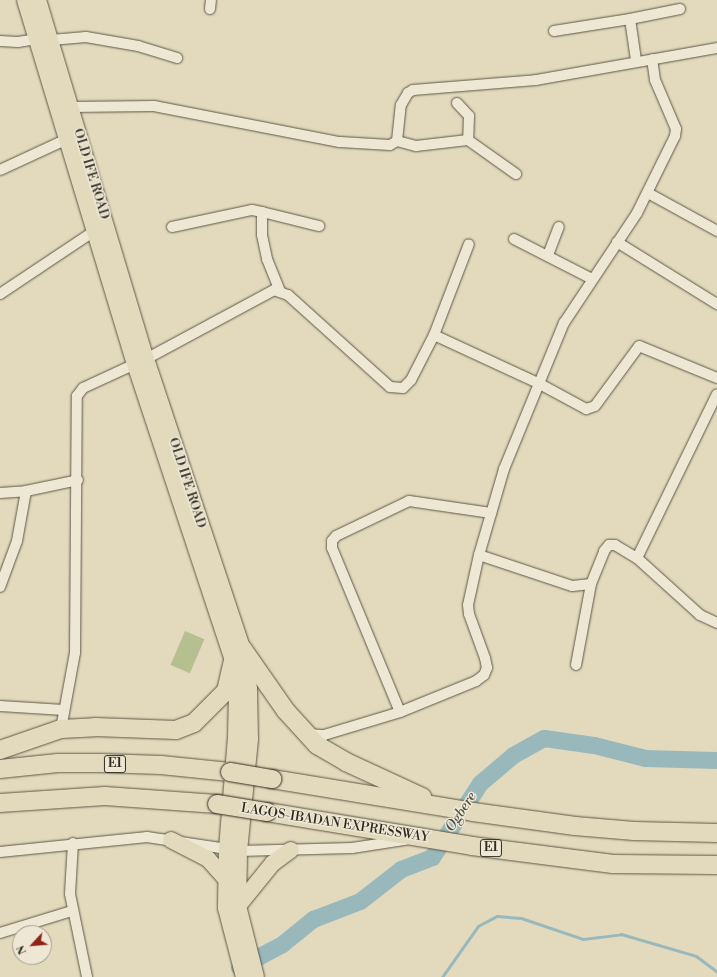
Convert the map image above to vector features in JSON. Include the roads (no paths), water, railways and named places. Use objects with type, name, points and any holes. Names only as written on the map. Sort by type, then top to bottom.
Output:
[{"type":"highway","points":[[0,750],[61,729],[95,727],[176,730],[194,723],[226,690],[237,654]]},
{"type":"highway","points":[[237,654],[306,734],[334,756],[446,808]]},
{"type":"highway","name":"E1","points":[[0,769],[58,764],[101,763],[161,765],[230,772],[446,808],[634,831],[717,833]]},
{"type":"highway","name":"LAGOS-IBADAN EXPRESSWAY","points":[[0,803],[105,796],[217,804],[420,837],[613,864],[717,865]]},
{"type":"main road","name":"OLD IFE ROAD","points":[[25,0],[45,39],[71,107],[132,332],[249,689],[250,739],[233,850],[226,879],[226,908],[240,947],[256,977]]},
{"type":"main road","name":"OLD IFE ROAD","points":[[38,0],[67,139],[96,230],[132,332]]},
{"type":"main road","points":[[171,840],[208,859],[226,879]]},
{"type":"main road","name":"OLD IFE ROAD","points":[[233,850],[240,947],[244,977]]},
{"type":"main road","points":[[238,906],[273,863],[291,850]]},
{"type":"street","points":[[554,31],[630,19],[680,9]]},
{"type":"street","points":[[630,19],[636,60]]},
{"type":"street","points":[[0,41],[18,42],[86,37],[138,46],[177,58]]},
{"type":"street","points":[[397,141],[401,105],[408,93],[413,90],[536,80],[636,60],[652,59],[717,48]]},
{"type":"street","points":[[306,734],[324,735],[400,712],[476,681],[484,675],[487,668],[485,658],[469,614],[479,555],[504,470],[538,382],[564,322],[648,193],[675,136],[676,129],[655,80],[652,59]]},
{"type":"street","points":[[457,103],[469,116],[468,140]]},
{"type":"street","points":[[71,107],[154,106],[340,142],[390,145],[397,141],[416,146],[468,140],[516,174]]},
{"type":"street","points":[[0,170],[67,139]]},
{"type":"street","points":[[648,193],[717,231]]},
{"type":"street","points":[[172,227],[252,210],[319,226]]},
{"type":"street","points":[[262,212],[262,235],[266,259],[280,291]]},
{"type":"street","points":[[548,255],[559,227]]},
{"type":"street","points":[[0,294],[96,230]]},
{"type":"street","points":[[514,238],[592,279]]},
{"type":"street","points":[[616,242],[717,304]]},
{"type":"street","points":[[61,729],[75,653],[78,480],[75,443],[77,396],[83,388],[196,334],[264,293],[280,291],[288,295],[331,336],[395,389],[403,388],[411,380],[434,335],[469,244]]},
{"type":"street","points":[[434,335],[538,382],[586,409],[591,408],[639,346],[717,378]]},
{"type":"street","points":[[637,558],[717,394]]},
{"type":"street","points":[[0,492],[26,491],[78,480]]},
{"type":"street","points":[[0,587],[17,541],[26,491]]},
{"type":"street","points":[[400,712],[332,548],[332,541],[336,536],[409,501],[491,513]]},
{"type":"street","points":[[576,665],[591,584],[604,551],[609,545],[615,545],[637,558],[700,615],[717,623]]},
{"type":"street","points":[[479,555],[572,586],[591,584]]},
{"type":"street","points":[[0,706],[64,710]]},
{"type":"street","points":[[0,852],[73,843],[147,837],[233,850],[291,850],[352,848],[420,837]]},
{"type":"street","points":[[73,843],[70,894],[72,910],[87,977]]},
{"type":"street","points":[[0,933],[72,910]]},
{"type":"waterway","name":"Ogbere","points":[[239,967],[282,944],[313,919],[360,901],[401,869],[432,857],[480,783],[513,755],[544,738],[594,745],[645,758],[717,760]]},
{"type":"waterway","points":[[442,977],[478,926],[497,916],[521,918],[583,939],[621,934],[696,956],[717,972]]}]
